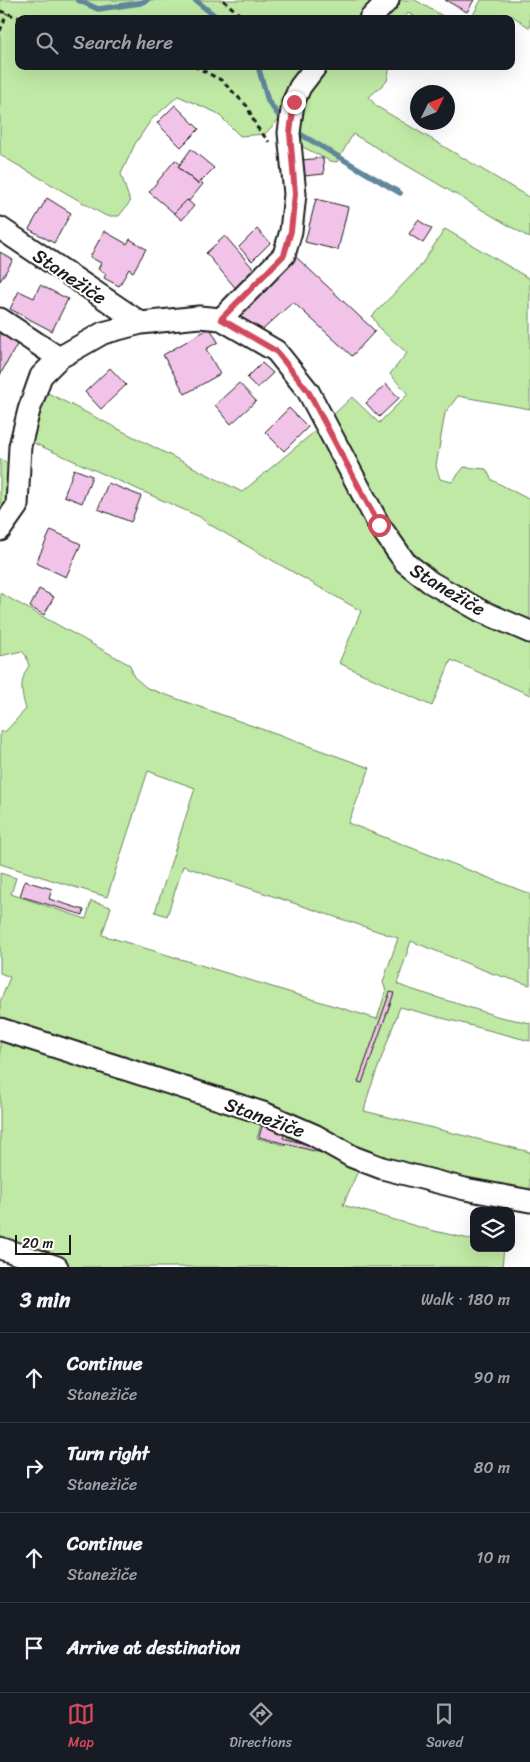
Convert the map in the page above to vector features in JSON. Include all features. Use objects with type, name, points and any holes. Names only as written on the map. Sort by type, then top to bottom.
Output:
[{"type":"street","points":[[374,15],[388,0]]},
{"type":"street","points":[[221,319],[284,255],[291,231],[295,194],[290,127],[294,102],[300,87],[313,70]]},
{"type":"street","name":"Stanežiče","points":[[0,228],[140,323]]},
{"type":"street","name":"Stanežiče","points":[[0,530],[17,506],[20,446],[29,410],[41,376],[58,358],[103,333],[140,323],[199,317],[221,319],[276,351],[308,391],[379,525],[405,562],[430,582],[481,610],[530,632]]},
{"type":"street","points":[[0,319],[58,358]]},
{"type":"street","name":"Stanežiče","points":[[0,1029],[266,1114],[314,1135],[353,1157],[382,1168],[465,1189],[530,1201]]},
{"type":"street","points":[[0,1248],[57,1267]]},
{"type":"path","points":[[223,0],[240,15]]},
{"type":"path","points":[[0,11],[15,16]]},
{"type":"path","points":[[0,30],[7,13]]},
{"type":"path","points":[[202,70],[221,80],[247,106],[256,126],[274,148],[292,162]]},
{"type":"green space","points":[[0,0],[378,0],[361,15],[15,15],[15,70],[304,70],[283,115],[265,134],[240,136],[217,113],[178,96],[151,120],[135,144],[121,174],[130,202],[119,216],[106,216],[0,155]]},
{"type":"green space","points":[[397,0],[415,0],[441,15],[412,15],[408,13],[407,15],[383,15]]},
{"type":"green space","points":[[481,0],[530,0],[530,28],[515,18],[515,15],[473,15]]},
{"type":"green space","points":[[321,70],[389,70],[387,81],[369,97],[376,106],[410,126],[410,130],[416,130],[530,198],[530,238],[353,134],[337,162],[330,161],[295,143],[298,106]]},
{"type":"green space","points":[[445,229],[530,279],[530,409],[458,396],[445,413],[436,466],[440,479],[452,482],[464,467],[486,469],[492,480],[530,500],[530,627],[408,559],[330,418],[352,397],[379,423],[408,394],[390,374],[407,353],[380,329],[372,316],[419,268]]},
{"type":"green space","points":[[40,389],[242,492],[314,432],[322,432],[381,538],[530,638],[530,695],[451,660],[432,706],[339,663],[361,611],[207,523],[200,517],[27,440]]},
{"type":"green space","points":[[0,459],[15,467],[9,505],[0,521]]},
{"type":"green space","points":[[0,593],[130,665],[134,677],[147,688],[370,768],[348,823],[530,894],[530,985],[491,973],[411,941],[397,984],[500,1017],[530,1023],[530,1041],[400,1007],[364,1111],[530,1152],[530,1198],[447,1181],[0,1024],[0,1002],[10,977],[0,973],[0,873],[16,878],[11,894],[86,919],[91,901],[111,907],[102,935],[377,1019],[386,991],[383,982],[398,938],[183,866],[167,916],[155,912],[195,788],[148,771],[107,897],[0,864],[0,732],[6,731],[26,709],[22,682],[29,666],[26,656],[22,651],[0,656]]},
{"type":"green space","points":[[0,1033],[263,1119],[257,1138],[285,1145],[290,1129],[361,1164],[343,1205],[430,1230],[470,1239],[470,1252],[504,1252],[502,1267],[71,1267],[0,1242]]},
{"type":"building","points":[[445,0],[474,0],[467,12]]},
{"type":"building","points":[[175,105],[199,129],[181,147],[157,123]]},
{"type":"building","points":[[191,149],[214,168],[198,184],[178,167]]},
{"type":"building","points":[[323,158],[324,174],[303,176],[302,160]]},
{"type":"building","points":[[175,160],[180,164],[178,167],[198,184],[200,181],[203,184],[189,201],[187,200],[174,213],[149,192]]},
{"type":"building","points":[[47,198],[71,213],[54,243],[29,229]]},
{"type":"building","points":[[316,199],[348,207],[338,250],[305,242]]},
{"type":"building","points":[[187,200],[194,206],[182,220],[174,213]]},
{"type":"building","points":[[418,220],[432,229],[423,243],[409,234]]},
{"type":"building","points":[[257,229],[270,243],[252,261],[239,247]]},
{"type":"building","points":[[104,231],[127,244],[130,239],[146,249],[133,272],[129,269],[119,286],[104,278],[106,274],[98,269],[101,263],[90,257]]},
{"type":"building","points":[[225,236],[258,274],[238,291],[206,253]]},
{"type":"building","points":[[0,252],[13,260],[0,281]]},
{"type":"building","points":[[294,255],[375,331],[352,356],[293,302],[257,335],[236,311]]},
{"type":"building","points":[[40,285],[68,299],[52,331],[10,309],[19,291],[34,298]]},
{"type":"building","points":[[210,328],[218,342],[206,349],[220,374],[185,394],[163,355]]},
{"type":"building","points":[[0,330],[19,341],[0,375]]},
{"type":"building","points":[[262,363],[273,373],[257,388],[247,378]]},
{"type":"building","points":[[110,368],[126,385],[101,409],[85,392]]},
{"type":"building","points":[[239,383],[256,401],[231,424],[215,405]]},
{"type":"building","points":[[386,384],[399,398],[379,417],[366,403]]},
{"type":"building","points":[[289,408],[308,427],[284,451],[265,432]]},
{"type":"building","points":[[74,469],[92,476],[82,503],[64,496]]},
{"type":"building","points":[[108,483],[141,496],[131,522],[98,509]]},
{"type":"building","points":[[51,530],[81,544],[66,577],[36,563]]},
{"type":"building","points":[[39,589],[54,597],[44,615],[30,607]]},
{"type":"building","points":[[25,881],[52,889],[49,899],[84,910],[83,915],[20,896]]},
{"type":"building","points":[[390,992],[394,993],[362,1083],[358,1082]]},
{"type":"building","points":[[262,1126],[285,1132],[283,1138],[331,1151],[330,1155],[259,1137]]},
{"type":"waterway","points":[[78,0],[98,9],[140,3],[147,0]]},
{"type":"waterway","points":[[195,0],[214,15]]},
{"type":"waterway","points":[[259,70],[268,101],[285,124]]},
{"type":"waterway","points":[[295,131],[400,193]]},
{"type":"route","points":[[294,102],[290,133],[295,194],[291,231],[284,255],[221,319],[276,351],[308,391],[379,525]]}]
